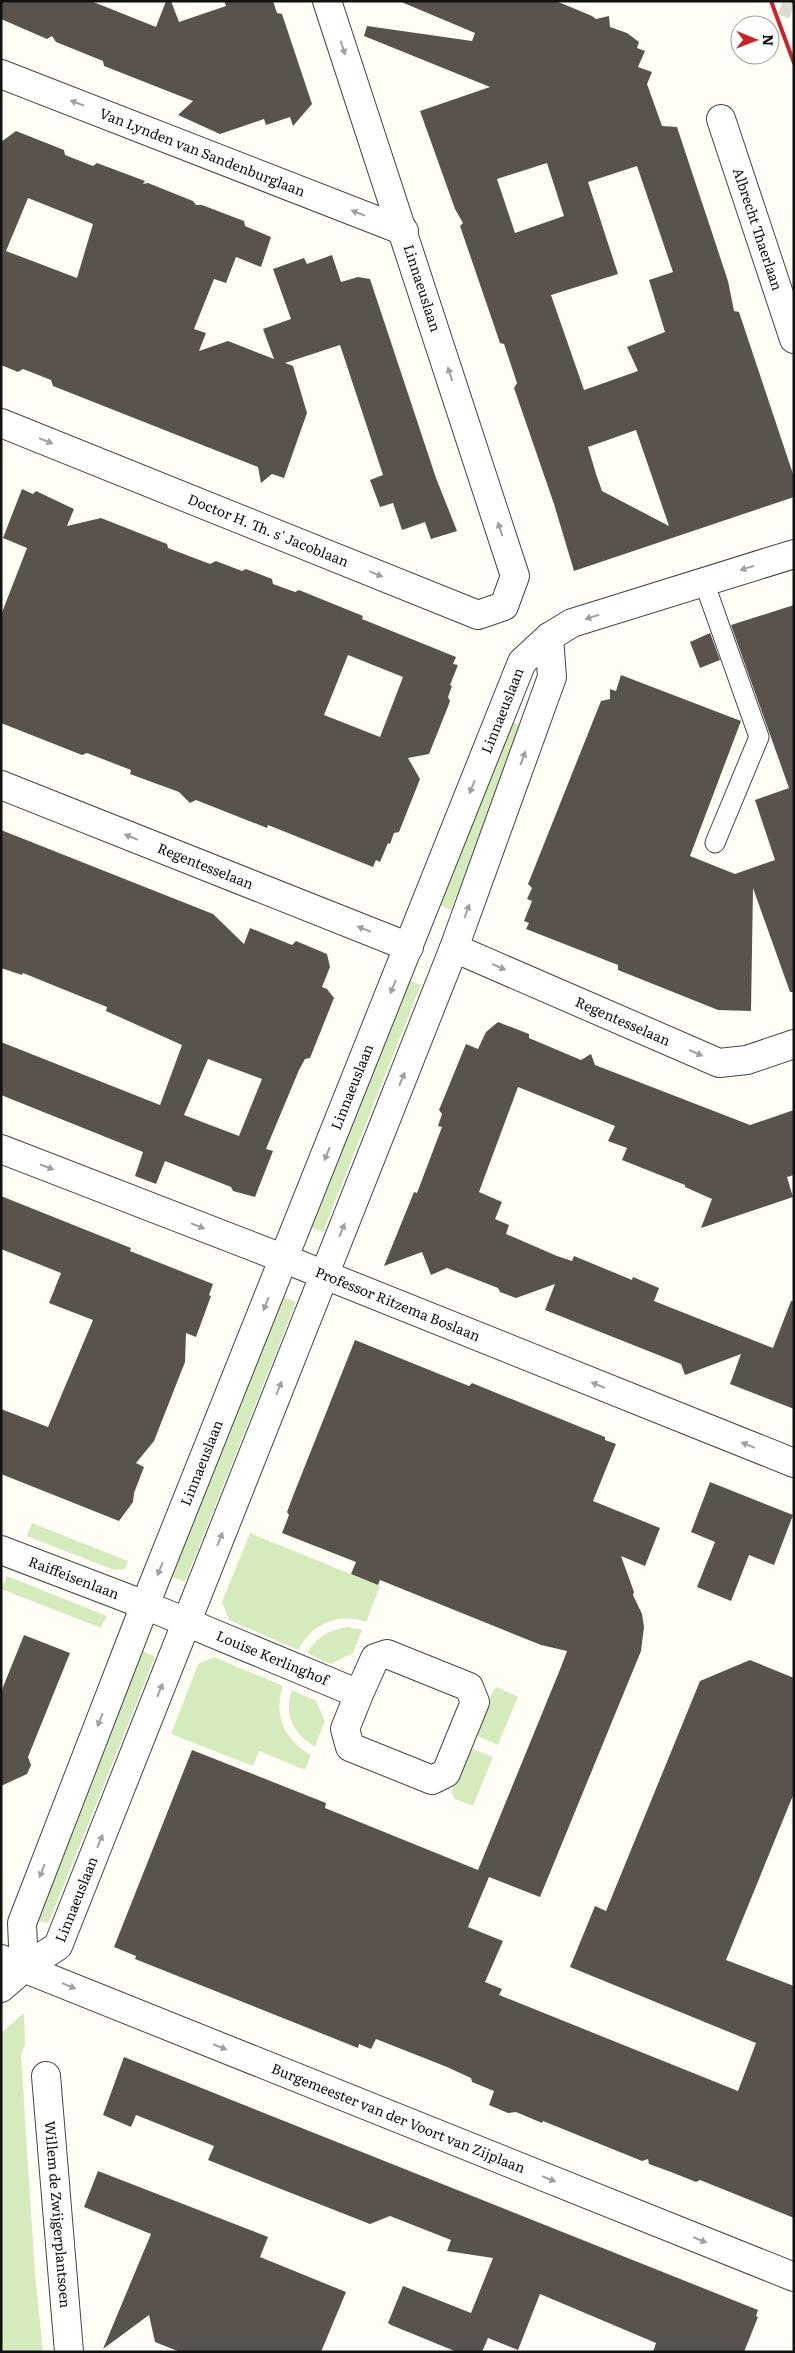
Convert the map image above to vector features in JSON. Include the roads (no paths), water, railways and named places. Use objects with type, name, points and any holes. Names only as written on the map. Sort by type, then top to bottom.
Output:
[{"type":"street","name":"Linnaeuslaan","points":[[327,1],[404,231],[514,576]]},
{"type":"street","name":"Van Lynden van Sandenburglaan","points":[[1,74],[404,231]]},
{"type":"street","name":"Albrecht Thaerlaan","points":[[721,119],[794,339]]},
{"type":"street","name":"Doctor H. Th. s' Jacoblaan","points":[[1,423],[478,615],[504,606],[514,576]]},
{"type":"street","points":[[549,637],[572,623],[794,554]]},
{"type":"street","name":"Linnaeuslaan","points":[[12,1963],[22,1923],[145,1605],[285,1259],[522,662],[549,637]]},
{"type":"street","name":"Linnaeuslaan","points":[[12,1963],[58,1946],[454,948],[552,677],[549,637]]},
{"type":"street","name":"Regentesselaan","points":[[1,785],[409,946]]},
{"type":"street","name":"Regentesselaan","points":[[454,948],[719,1063],[747,1060],[794,1044]]},
{"type":"street","name":"Professor Ritzema Boslaan","points":[[1,1149],[285,1259],[794,1463]]},
{"type":"street","name":"Raiffeisenlaan","points":[[1,1550],[145,1605]]},
{"type":"street","points":[[145,1605],[186,1623]]},
{"type":"street","name":"Louise Kerlinghof","points":[[186,1623],[359,1694]]},
{"type":"street","points":[[387,1654],[469,1687],[475,1702],[446,1773],[432,1780],[350,1747],[345,1729],[359,1694],[375,1658],[387,1654]]},
{"type":"street","points":[[1,1988],[12,1963]]},
{"type":"street","name":"Burgemeester van der Voort van Zijplaan","points":[[12,1963],[794,2277]]},
{"type":"street","name":"Willem de Zwijgerplantsoen","points":[[46,2076],[69,2352]]},
{"type":"lane","points":[[704,582],[759,737],[715,843]]},
{"type":"tunnel","points":[[783,1],[794,5]]},
{"type":"railway","points":[[771,1],[794,63]]}]
